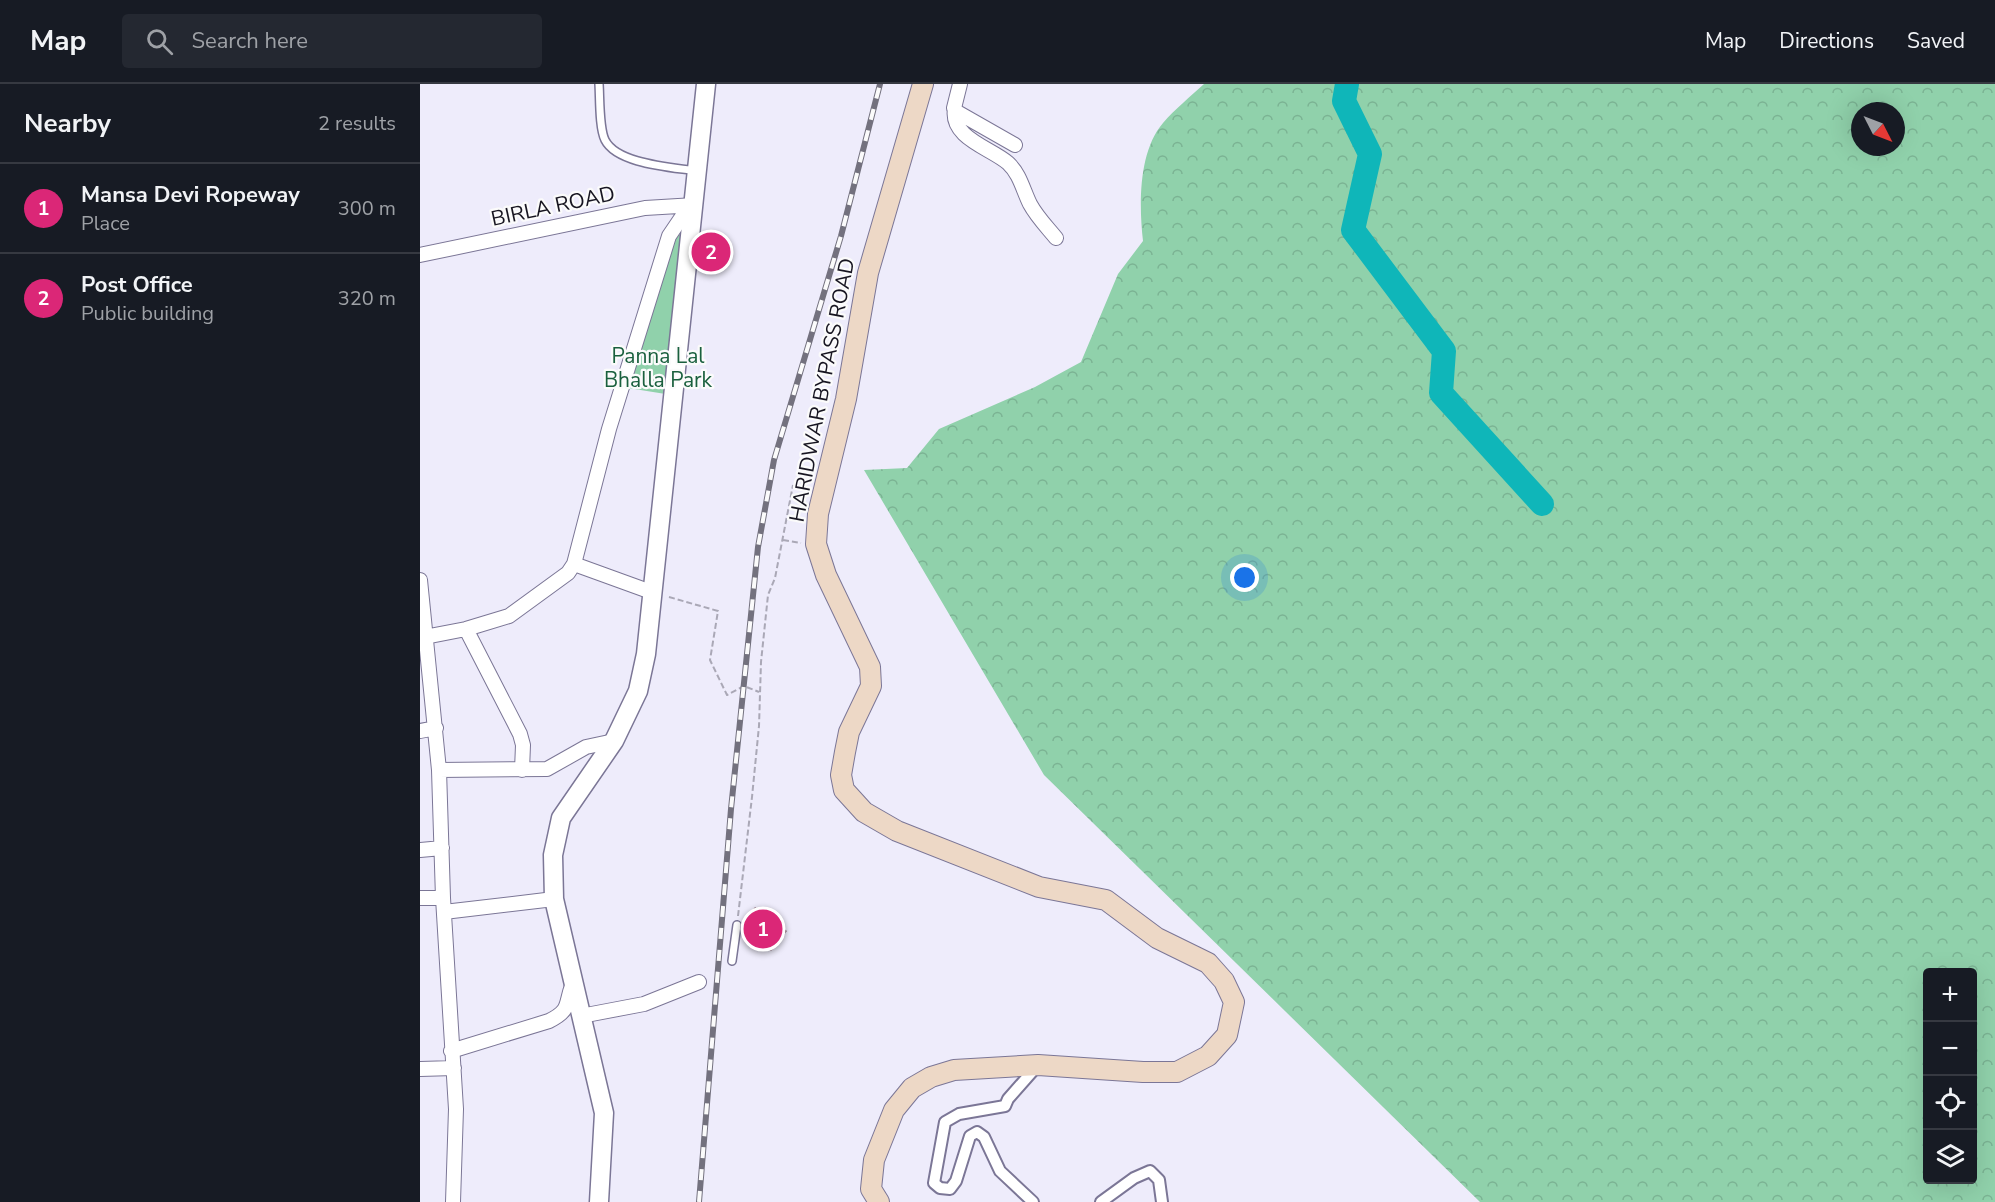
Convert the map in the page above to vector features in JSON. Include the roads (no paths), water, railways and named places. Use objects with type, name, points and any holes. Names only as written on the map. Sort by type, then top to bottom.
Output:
[{"type":"main road","name":"HARIDWAR BYPASS ROAD","points":[[879,1202],[871,1190],[874,1160],[894,1110],[912,1088],[932,1077],[954,1070],[1038,1065],[1178,1072],[1208,1056],[1227,1035],[1234,1002],[1224,981],[1208,963],[1157,938],[1106,900],[1039,886],[897,831],[864,812],[844,790],[841,774],[849,732],[871,686],[870,667],[826,575],[816,543],[818,514],[846,399],[868,273],[923,84]]},
{"type":"street","points":[[599,1202],[604,1113],[554,899],[554,855],[561,818],[614,741],[638,691],[646,654],[706,84]]},
{"type":"street","points":[[960,84],[954,119],[966,136],[995,152],[1011,165],[1037,217],[1056,238]]},
{"type":"street","points":[[954,109],[1015,146]]},
{"type":"street","points":[[423,638],[510,616],[568,573],[574,564],[609,429],[669,236],[692,205]]},
{"type":"street","name":"BIRLA ROAD","points":[[420,255],[645,208],[692,205]]},
{"type":"street","points":[[574,564],[654,593]]},
{"type":"street","points":[[420,580],[423,638],[439,770],[443,898],[451,1052],[454,1068],[453,1202]]},
{"type":"street","points":[[466,628],[520,734],[523,745],[522,770]]},
{"type":"street","points":[[420,731],[435,728]]},
{"type":"street","points":[[439,770],[522,770],[554,767],[586,747],[614,741]]},
{"type":"street","points":[[420,850],[442,848]]},
{"type":"street","points":[[420,898],[443,898]]},
{"type":"street","points":[[444,912],[554,899]]},
{"type":"street","points":[[581,1016],[644,1004],[699,982]]},
{"type":"street","points":[[451,1052],[549,1021],[561,1015],[570,1002],[573,983]]},
{"type":"street","points":[[1033,1202],[1000,1171],[984,1137],[977,1132],[969,1136],[956,1181],[950,1189],[940,1188],[934,1183],[945,1122],[959,1114],[1005,1106],[1038,1065]]},
{"type":"street","points":[[420,1069],[454,1068]]},
{"type":"street","points":[[1101,1202],[1134,1178],[1150,1171],[1159,1180],[1162,1202]]},
{"type":"lane","points":[[599,84],[604,138],[613,150],[642,162],[698,171]]},
{"type":"lane","points":[[732,961],[736,925]]},
{"type":"waterway","points":[[1347,84],[1344,101],[1370,154],[1353,230],[1444,351],[1441,393],[1542,504]]},
{"type":"railway","points":[[699,1202],[731,809],[758,547],[774,460],[841,236],[880,84]]},
{"type":"place","name":"Post Office","points":[[711,252]]},
{"type":"place","name":"Mansa Devi Ropeway","points":[[763,929]]},
{"type":"park label","name":"Panna Lal Bhalla Park","points":[[658,368]]}]
